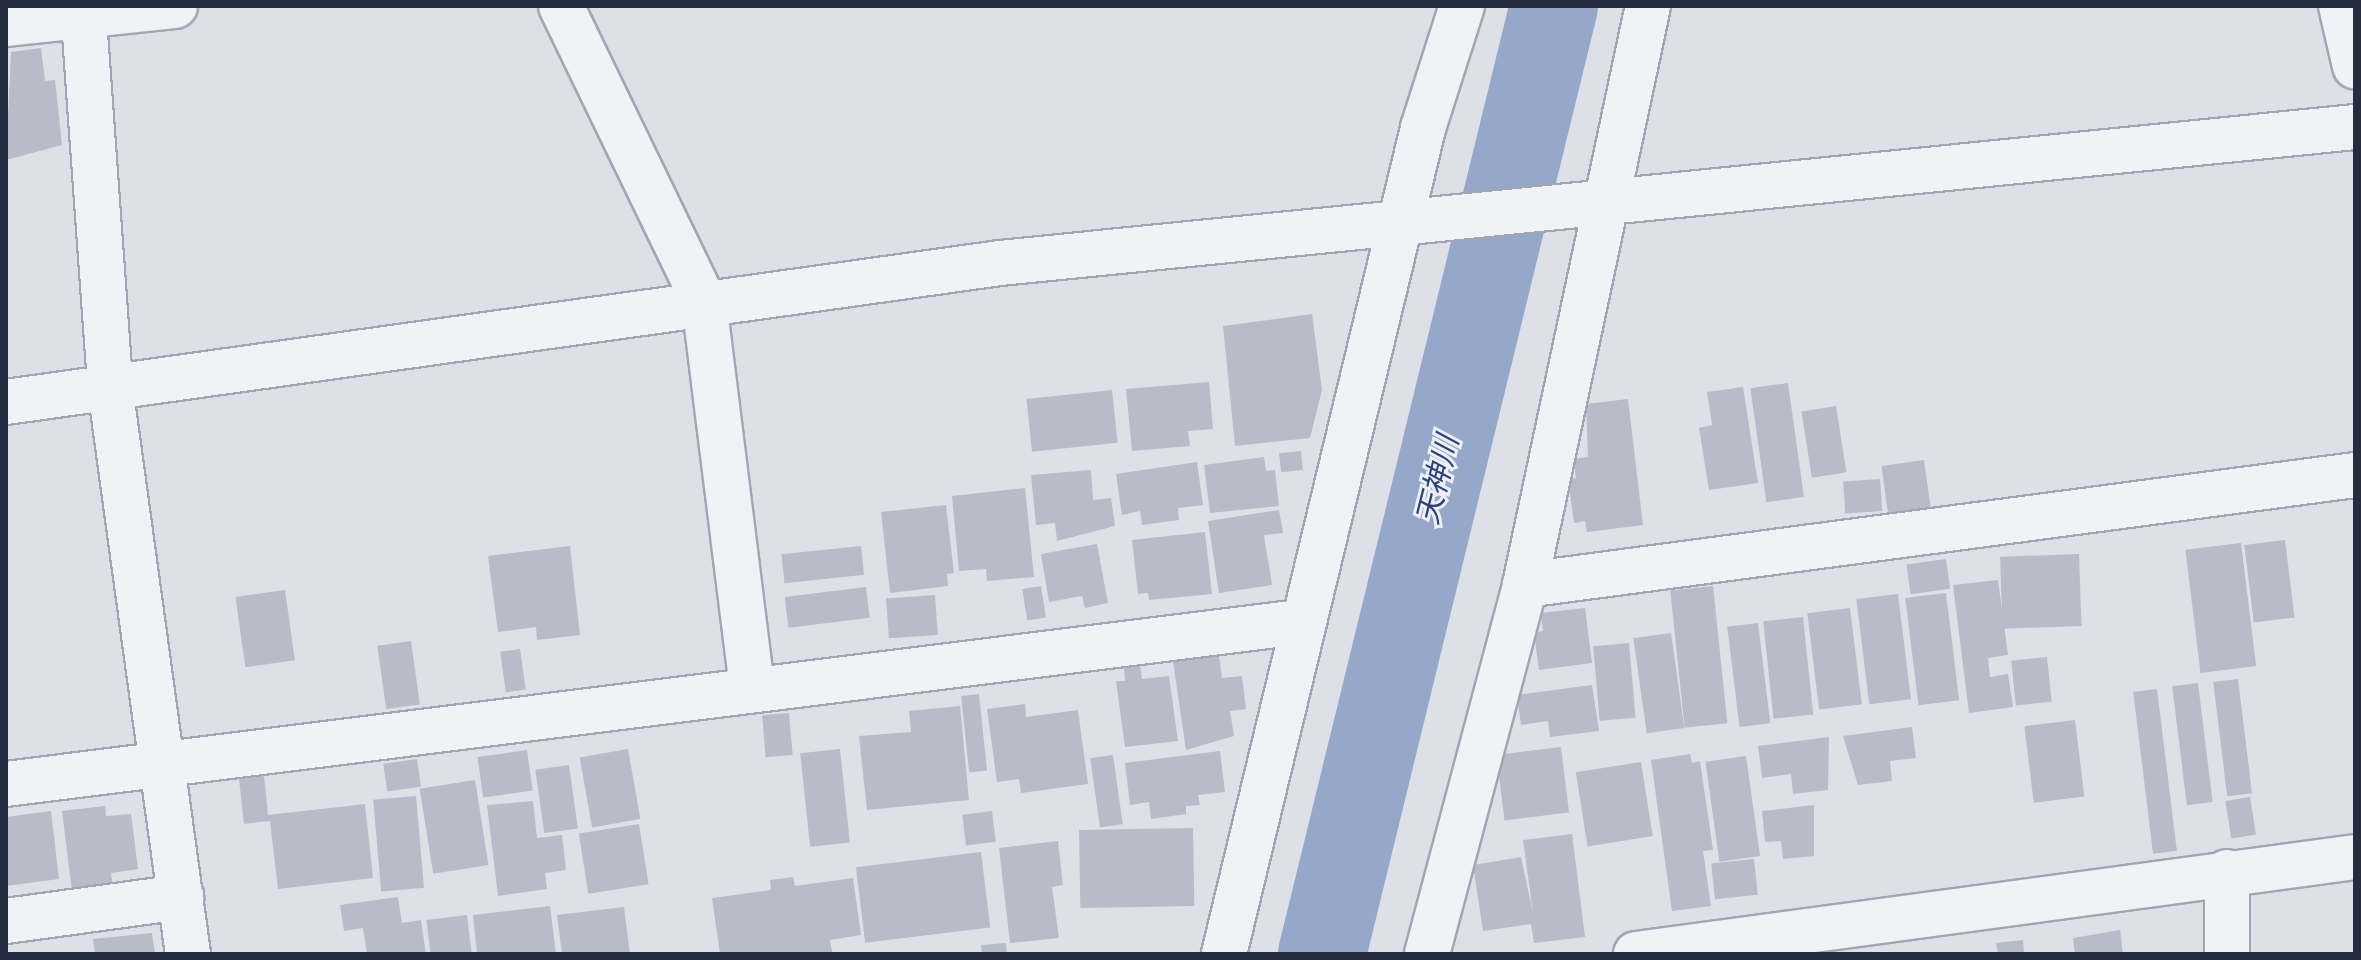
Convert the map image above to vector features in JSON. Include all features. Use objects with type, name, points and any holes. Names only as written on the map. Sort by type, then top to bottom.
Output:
[{"type":"street","points":[[6,24],[83,9],[175,6]]},
{"type":"street","points":[[561,6],[704,302],[752,687]]},
{"type":"street","points":[[1224,954],[1299,622],[1415,225],[1462,6]]},
{"type":"street","points":[[1427,954],[1525,585],[1575,329],[1609,203],[1620,113],[1648,6]]},
{"type":"street","points":[[2341,6],[2355,66]]},
{"type":"street","points":[[83,9],[110,387],[167,764],[188,954]]},
{"type":"street","points":[[6,402],[1000,263],[1415,225],[2355,127]]},
{"type":"street","points":[[1525,585],[2355,475]]},
{"type":"street","points":[[6,784],[752,687],[1299,622]]},
{"type":"street","points":[[1636,954],[2355,857]]},
{"type":"street","points":[[2227,872],[2227,954]]},
{"type":"street","points":[[6,921],[181,897]]},
{"type":"building","points":[[41,48],[45,81],[55,80],[62,145],[6,160],[11,52]]},
{"type":"building","points":[[1312,314],[1322,390],[1310,438],[1235,446],[1223,326]]},
{"type":"building","points":[[1209,382],[1213,429],[1188,431],[1190,446],[1132,451],[1126,389]]},
{"type":"building","points":[[1788,383],[1804,497],[1766,502],[1750,388]]},
{"type":"building","points":[[1743,387],[1758,483],[1709,490],[1699,428],[1712,425],[1707,392]]},
{"type":"building","points":[[1112,390],[1118,443],[1032,452],[1026,399]]},
{"type":"building","points":[[1628,399],[1643,525],[1587,532],[1585,521],[1574,523],[1568,479],[1576,478],[1574,459],[1588,457],[1586,404]]},
{"type":"building","points":[[1836,406],[1846,472],[1812,478],[1801,411]]},
{"type":"building","points":[[1301,451],[1303,470],[1281,472],[1279,453]]},
{"type":"building","points":[[1264,457],[1266,471],[1275,470],[1279,506],[1210,513],[1204,465]]},
{"type":"building","points":[[1924,460],[1931,508],[1888,514],[1881,466]]},
{"type":"building","points":[[1197,462],[1203,505],[1178,508],[1179,520],[1142,525],[1140,511],[1122,515],[1116,474]]},
{"type":"building","points":[[1091,470],[1093,500],[1111,498],[1115,526],[1057,541],[1055,523],[1036,525],[1031,475]]},
{"type":"building","points":[[1880,479],[1882,511],[1845,514],[1843,482]]},
{"type":"building","points":[[1025,488],[1034,577],[987,581],[986,569],[959,571],[952,496]]},
{"type":"building","points":[[946,505],[954,573],[947,574],[948,586],[890,593],[881,512]]},
{"type":"building","points":[[1279,510],[1283,533],[1264,535],[1272,585],[1219,593],[1208,521]]},
{"type":"building","points":[[1205,532],[1212,594],[1149,600],[1148,593],[1138,594],[1132,540]]},
{"type":"building","points":[[2285,540],[2295,617],[2254,622],[2244,545]]},
{"type":"building","points":[[2241,543],[2256,666],[2201,673],[2185,550]]},
{"type":"building","points":[[1097,544],[1108,603],[1085,608],[1082,596],[1049,602],[1041,554]]},
{"type":"building","points":[[570,546],[580,635],[537,640],[536,627],[498,632],[488,556]]},
{"type":"building","points":[[861,546],[864,575],[784,583],[781,554]]},
{"type":"building","points":[[2079,554],[2082,626],[2003,629],[2000,557]]},
{"type":"building","points":[[1946,559],[1950,589],[1911,594],[1906,565]]},
{"type":"building","points":[[1998,580],[2008,655],[1988,658],[1990,677],[2008,674],[2013,707],[1969,713],[1953,585]]},
{"type":"building","points":[[1041,586],[1046,618],[1027,621],[1022,589]]},
{"type":"building","points":[[1713,586],[1727,723],[1685,728],[1670,590]]},
{"type":"building","points":[[866,587],[870,618],[788,628],[785,597]]},
{"type":"building","points":[[285,590],[295,660],[245,667],[235,597]]},
{"type":"building","points":[[1946,593],[1959,700],[1918,705],[1905,598]]},
{"type":"building","points":[[1898,594],[1911,699],[1869,704],[1856,599]]},
{"type":"building","points":[[935,595],[938,635],[889,638],[886,598]]},
{"type":"building","points":[[1585,608],[1592,663],[1539,670],[1534,633],[1543,631],[1541,613]]},
{"type":"building","points":[[1850,608],[1862,704],[1819,710],[1807,613]]},
{"type":"building","points":[[1803,617],[1813,714],[1773,719],[1763,621]]},
{"type":"building","points":[[1758,623],[1770,723],[1740,727],[1727,627]]},
{"type":"building","points":[[1671,633],[1684,728],[1647,733],[1633,638]]},
{"type":"building","points":[[411,641],[420,704],[386,709],[377,646]]},
{"type":"building","points":[[1629,643],[1636,718],[1600,721],[1593,646]]},
{"type":"building","points":[[520,649],[526,690],[506,692],[500,652]]},
{"type":"building","points":[[1219,655],[1222,678],[1242,676],[1246,709],[1230,711],[1234,736],[1186,750],[1173,662]]},
{"type":"building","points":[[2047,657],[2052,702],[2016,706],[2011,661]]},
{"type":"building","points":[[1140,664],[1142,679],[1169,676],[1178,741],[1125,747],[1116,681],[1125,681],[1124,666]]},
{"type":"building","points":[[2238,679],[2252,793],[2227,796],[2213,682]]},
{"type":"building","points":[[2198,683],[2213,802],[2187,805],[2172,686]]},
{"type":"building","points":[[1592,685],[1599,731],[1550,737],[1548,721],[1521,725],[1517,695]]},
{"type":"building","points":[[2157,689],[2177,851],[2153,854],[2133,692]]},
{"type":"building","points":[[979,694],[987,771],[969,772],[961,696]]},
{"type":"building","points":[[1025,704],[1026,717],[1078,710],[1088,784],[1021,793],[1019,779],[997,782],[987,709]]},
{"type":"building","points":[[960,706],[969,800],[867,810],[859,736],[911,732],[909,711]]},
{"type":"building","points":[[789,713],[793,755],[766,757],[762,715]]},
{"type":"building","points":[[2075,720],[2084,796],[2034,803],[2024,726]]},
{"type":"building","points":[[1912,727],[1916,758],[1890,761],[1892,781],[1858,785],[1843,736]]},
{"type":"building","points":[[1829,737],[1828,790],[1793,794],[1791,774],[1762,778],[1758,746]]},
{"type":"building","points":[[1561,747],[1569,813],[1505,820],[1496,755]]},
{"type":"building","points":[[628,749],[640,819],[592,827],[580,758]]},
{"type":"building","points":[[840,749],[850,842],[810,847],[800,753]]},
{"type":"building","points":[[527,750],[533,791],[483,798],[477,757]]},
{"type":"building","points":[[1220,751],[1225,792],[1198,795],[1200,805],[1186,806],[1186,814],[1151,819],[1149,802],[1130,805],[1125,763]]},
{"type":"building","points":[[1690,754],[1692,763],[1700,761],[1713,850],[1703,851],[1711,906],[1672,911],[1651,760]]},
{"type":"building","points":[[1113,755],[1123,824],[1100,828],[1090,758]]},
{"type":"building","points":[[1746,756],[1760,856],[1719,862],[1705,762]]},
{"type":"building","points":[[417,759],[421,787],[387,791],[383,764]]},
{"type":"building","points":[[1641,762],[1653,836],[1588,846],[1576,772]]},
{"type":"building","points":[[569,765],[578,828],[544,833],[535,770]]},
{"type":"building","points":[[264,776],[268,815],[365,804],[373,878],[278,889],[270,821],[244,824],[239,779]]},
{"type":"building","points":[[475,780],[488,865],[433,874],[420,789]]},
{"type":"building","points":[[416,796],[424,888],[381,891],[373,800]]},
{"type":"building","points":[[2250,797],[2256,835],[2231,838],[2225,801]]},
{"type":"building","points":[[533,801],[537,838],[562,835],[566,870],[545,873],[547,889],[498,896],[487,805]]},
{"type":"building","points":[[1814,805],[1814,856],[1783,859],[1781,841],[1765,842],[1762,811]]},
{"type":"building","points":[[105,806],[106,816],[131,814],[138,869],[111,873],[113,887],[72,892],[62,811]]},
{"type":"building","points":[[51,811],[59,879],[6,886],[6,817]]},
{"type":"building","points":[[992,811],[996,842],[966,845],[962,815]]},
{"type":"building","points":[[639,824],[649,884],[588,894],[579,834]]},
{"type":"building","points":[[1193,828],[1194,906],[1080,908],[1079,830]]},
{"type":"building","points":[[1572,834],[1585,937],[1534,943],[1531,924],[1483,931],[1473,865],[1521,857],[1533,913],[1523,840]]},
{"type":"building","points":[[1058,841],[1063,885],[1052,887],[1059,938],[1010,943],[999,848]]},
{"type":"building","points":[[981,852],[990,927],[865,943],[856,867]]},
{"type":"building","points":[[1754,859],[1758,895],[1715,899],[1711,863]]},
{"type":"building","points":[[793,877],[795,886],[853,878],[861,935],[830,940],[832,952],[822,954],[720,954],[712,898],[771,890],[770,880]]},
{"type":"building","points":[[398,897],[402,923],[421,920],[426,954],[367,954],[363,928],[344,931],[340,905]]},
{"type":"building","points":[[550,906],[556,954],[477,954],[473,915]]},
{"type":"building","points":[[624,907],[630,954],[562,954],[557,915]]},
{"type":"building","points":[[467,915],[472,954],[430,954],[426,920]]},
{"type":"building","points":[[2120,930],[2123,954],[2075,954],[2073,938]]},
{"type":"building","points":[[152,933],[155,954],[95,954],[93,939]]},
{"type":"building","points":[[2023,940],[2024,954],[1998,954],[1996,943]]},
{"type":"building","points":[[1006,943],[1007,954],[982,954],[981,945]]},
{"type":"waterway","name":"天神川","points":[[1322,954],[1554,6]]}]
